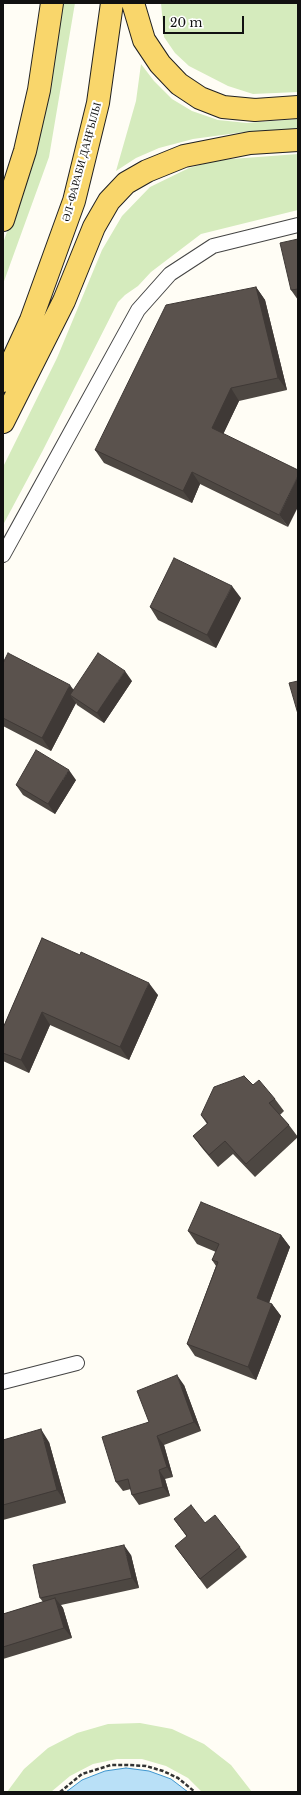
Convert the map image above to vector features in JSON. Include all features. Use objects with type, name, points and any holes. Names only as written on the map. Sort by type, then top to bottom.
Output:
[{"type":"main road","points":[[3,220],[25,151],[39,90],[52,3]]},
{"type":"main road","points":[[133,5],[144,40],[160,64],[179,84],[200,98],[223,106],[255,110],[298,107]]},
{"type":"main road","name":"ӘЛ-ФАРАБИ ДАҢҒЫЛЫ","points":[[3,381],[30,320],[74,201],[98,103],[112,6]]},
{"type":"main road","points":[[3,422],[64,301],[94,227],[109,201],[126,183],[147,171],[184,156],[250,143],[298,140]]},
{"type":"main road","points":[[3,197],[25,151]]},
{"type":"lane","points":[[3,555],[138,310],[170,274],[213,246],[298,225]]},
{"type":"lane","points":[[3,1382],[77,1363]]},
{"type":"path","points":[[60,1792],[82,1774],[111,1765],[146,1766],[163,1771],[178,1778],[195,1792]]},
{"type":"green space","points":[[61,3],[75,3],[49,157],[3,284],[3,243],[35,153]]},
{"type":"green space","points":[[161,3],[298,3],[298,92],[253,94],[228,86],[189,66],[175,53],[164,37]]},
{"type":"green space","points":[[141,64],[154,81],[172,99],[192,111],[218,120],[247,123],[298,119],[298,129],[244,132],[193,139],[159,148],[136,158],[116,171],[136,101]]},
{"type":"green space","points":[[298,154],[298,210],[201,234],[151,272],[138,286],[118,302],[42,452],[3,525],[3,467],[57,358],[102,250],[122,216],[150,187],[189,168],[218,160]]},
{"type":"green space","points":[[140,1723],[172,1729],[204,1744],[231,1765],[252,1792],[202,1792],[188,1778],[166,1766],[142,1759],[117,1759],[93,1764],[70,1776],[51,1792],[7,1792],[24,1769],[48,1748],[77,1733],[108,1724]]},
{"type":"water","points":[[126,1768],[149,1771],[171,1779],[188,1792],[66,1792],[82,1780],[105,1771]]},
{"type":"building","points":[[298,239],[298,289],[291,290],[280,243]]},
{"type":"building","points":[[256,287],[278,378],[231,388],[212,428],[298,470],[298,476],[279,515],[192,472],[183,491],[95,450],[166,305]]},
{"type":"building","points":[[174,558],[232,586],[207,635],[150,607]]},
{"type":"building","points":[[8,653],[70,685],[42,738],[3,718],[3,663]]},
{"type":"building","points":[[98,653],[125,671],[97,713],[70,695]]},
{"type":"building","points":[[298,681],[298,714],[289,683]]},
{"type":"building","points":[[36,750],[69,770],[48,804],[16,785]]},
{"type":"building","points":[[42,938],[80,955],[81,952],[149,983],[120,1047],[42,1012],[21,1060],[3,1053],[3,1028]]},
{"type":"building","points":[[244,1076],[253,1085],[259,1080],[275,1099],[269,1103],[289,1125],[246,1164],[225,1141],[209,1155],[193,1136],[208,1123],[201,1115],[214,1087]]},
{"type":"building","points":[[201,1202],[281,1235],[257,1298],[272,1304],[248,1367],[187,1344],[218,1262],[212,1260],[219,1244],[188,1231]]},
{"type":"building","points":[[177,1375],[194,1422],[157,1436],[167,1467],[159,1470],[163,1487],[132,1495],[128,1479],[116,1482],[102,1437],[149,1422],[137,1391]]},
{"type":"building","points":[[41,1429],[57,1490],[3,1505],[3,1440]]},
{"type":"building","points":[[191,1505],[205,1523],[215,1515],[240,1547],[200,1579],[175,1546],[187,1536],[174,1519]]},
{"type":"building","points":[[124,1545],[132,1578],[40,1598],[33,1565]]},
{"type":"building","points":[[55,1598],[64,1628],[3,1647],[3,1614]]}]
